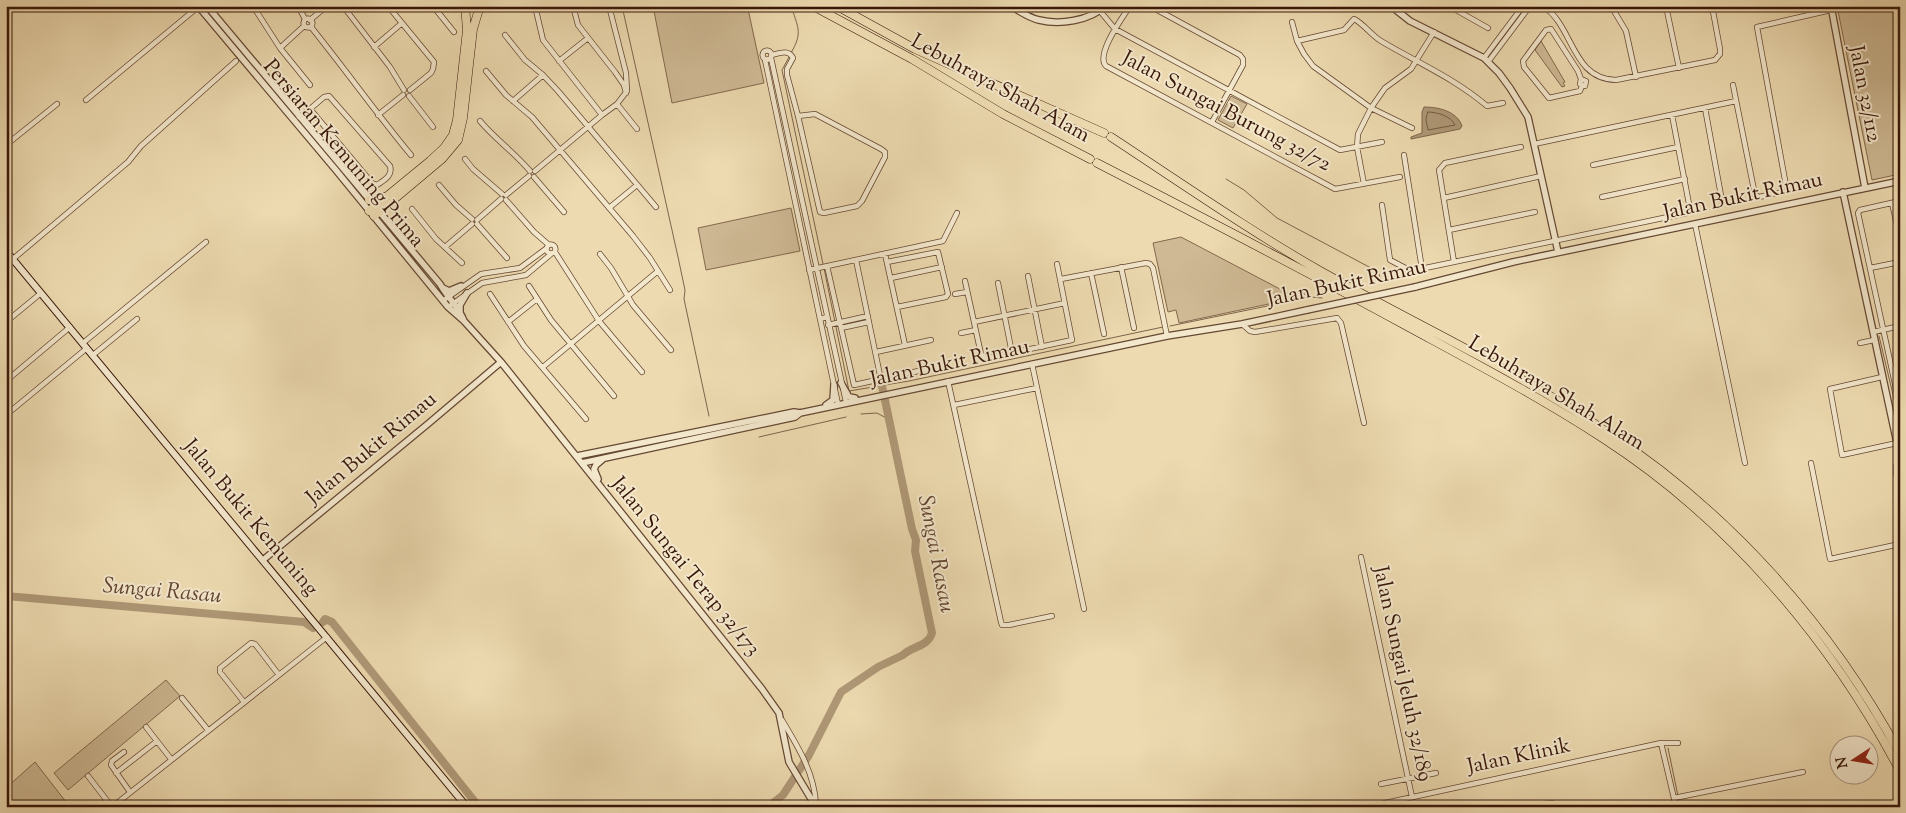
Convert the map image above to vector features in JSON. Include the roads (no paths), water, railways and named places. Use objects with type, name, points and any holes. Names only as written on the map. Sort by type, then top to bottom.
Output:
[{"type":"highway","points":[[374,211],[388,195],[444,148],[455,131],[458,120],[467,30],[465,6]]},
{"type":"highway","points":[[374,211],[442,159],[458,140],[463,118],[474,29],[480,6]]},
{"type":"highway","name":"Lebuhraya Shah Alam","points":[[813,6],[912,59],[1003,114],[1287,261],[1509,383],[1605,439],[1664,483],[1727,538],[1784,600],[1852,689],[1900,771]]},
{"type":"highway","name":"Lebuhraya Shah Alam","points":[[837,6],[914,48],[1108,135],[1289,253],[1480,356],[1609,433],[1708,510],[1754,555],[1816,626],[1863,692],[1900,754]]},
{"type":"highway","points":[[369,200],[388,195]]},
{"type":"main road","name":"Jalan Bukit Kemuning","points":[[6,251],[467,807]]},
{"type":"street","points":[[86,100],[199,6],[209,7]]},
{"type":"street","name":"Persiaran Kemuning Prima","points":[[199,6],[500,362]]},
{"type":"street","points":[[216,6],[215,14],[218,20]]},
{"type":"street","points":[[254,6],[280,48],[310,85]]},
{"type":"street","points":[[298,6],[312,23],[311,27],[411,155]]},
{"type":"street","points":[[280,48],[304,26],[303,22],[327,6]]},
{"type":"street","points":[[343,6],[433,127]]},
{"type":"street","points":[[378,115],[407,93],[433,69],[434,62],[388,6]]},
{"type":"street","points":[[433,6],[454,32]]},
{"type":"street","points":[[535,6],[542,40],[602,114]]},
{"type":"street","points":[[573,6],[578,25],[615,72],[624,85],[626,93]]},
{"type":"street","points":[[445,247],[602,114],[617,104],[626,93],[628,88],[626,73],[609,6]]},
{"type":"street","points":[[1011,6],[1038,20],[1053,22],[1072,20],[1100,11],[1105,6]]},
{"type":"street","name":"Jalan Sungai Burung 32/72","points":[[1130,6],[1115,29],[1102,57],[1104,64],[1334,189],[1400,178]]},
{"type":"street","points":[[1150,6],[1242,57],[1243,65],[1212,122]]},
{"type":"street","points":[[1391,6],[1410,21],[1486,60],[1499,73],[1528,117],[1558,252]]},
{"type":"street","points":[[1449,6],[1488,28]]},
{"type":"street","points":[[1486,60],[1523,6]]},
{"type":"street","points":[[1506,33],[1530,6]]},
{"type":"street","points":[[1543,6],[1556,18],[1568,40],[1589,70],[1604,79],[1610,80],[1636,77],[1715,60],[1720,54],[1712,6]]},
{"type":"street","points":[[1611,6],[1626,31],[1636,77]]},
{"type":"street","points":[[1666,6],[1679,68]]},
{"type":"street","name":"Persiaran Kemuning Prima","points":[[209,7],[369,200],[374,211],[440,284],[446,299]]},
{"type":"street","points":[[1733,85],[1755,194],[1758,198],[1787,191],[1757,27],[1831,8]]},
{"type":"street","name":"Jalan 32/112","points":[[1831,8],[1865,188]]},
{"type":"street","points":[[1100,11],[1115,29],[1340,150],[1382,142]]},
{"type":"street","points":[[1297,41],[1344,30],[1354,19],[1374,36],[1416,62],[1446,76],[1487,106],[1503,103]]},
{"type":"street","points":[[1292,22],[1297,41],[1313,66],[1371,108],[1412,128]]},
{"type":"street","points":[[374,47],[402,23]]},
{"type":"street","points":[[304,26],[307,28],[311,27]]},
{"type":"street","points":[[1551,29],[1583,79],[1586,85],[1582,86],[1580,91],[1549,98],[1524,67],[1524,61],[1546,30],[1551,29]]},
{"type":"street","points":[[1364,184],[1357,147],[1358,134],[1371,108],[1385,88],[1411,69],[1434,32]]},
{"type":"street","points":[[505,35],[526,60],[543,75],[656,207]]},
{"type":"street","points":[[559,61],[588,38]]},
{"type":"street","points":[[838,404],[763,56],[765,51],[770,51],[772,56],[822,267],[834,324],[841,383],[846,402]]},
{"type":"street","points":[[765,60],[782,52],[790,54],[793,60],[787,72],[820,212],[824,213],[857,206],[862,201],[885,152],[815,114],[798,116]]},
{"type":"street","points":[[13,259],[128,162],[141,146],[236,61]]},
{"type":"street","points":[[1583,79],[1589,70]]},
{"type":"street","points":[[486,71],[513,102],[532,117],[609,208],[650,258],[670,290]]},
{"type":"street","points":[[615,72],[620,74],[626,73]]},
{"type":"street","points":[[513,102],[543,75]]},
{"type":"street","points":[[299,117],[324,97],[329,96],[386,162],[391,169],[389,176],[377,185],[372,183],[310,109]]},
{"type":"street","points":[[1534,144],[1736,101]]},
{"type":"street","points":[[6,145],[57,104]]},
{"type":"street","points":[[617,104],[637,129]]},
{"type":"street","points":[[1705,108],[1722,201]]},
{"type":"street","points":[[1382,205],[1390,260],[1411,271],[1687,213],[1690,209],[1672,115]]},
{"type":"street","points":[[480,121],[518,156],[531,175],[564,212]]},
{"type":"street","points":[[1454,262],[1439,170],[1445,163],[1521,147]]},
{"type":"street","points":[[1593,165],[1678,147]]},
{"type":"street","points":[[1404,155],[1422,269]]},
{"type":"street","points":[[465,159],[504,197],[548,247],[548,252],[553,253],[599,321],[642,372]]},
{"type":"street","points":[[1444,198],[1541,176]]},
{"type":"street","points":[[1602,197],[1684,179]]},
{"type":"street","name":"Jalan Bukit Rimau","points":[[582,464],[751,427],[794,417],[814,409],[892,392],[1167,336],[1242,324],[1415,287],[1558,252],[1900,181]]},
{"type":"street","points":[[439,185],[456,206],[474,222],[507,258]]},
{"type":"street","points":[[609,208],[637,185]]},
{"type":"street","points":[[1843,192],[1882,377],[1898,443],[1842,454],[1830,390],[1882,377]]},
{"type":"street","points":[[1900,201],[1858,212],[1900,407]]},
{"type":"street","points":[[1892,203],[1900,238]]},
{"type":"street","points":[[412,209],[445,247],[462,263]]},
{"type":"street","points":[[1449,230],[1535,212]]},
{"type":"street","points":[[809,270],[943,241],[957,213]]},
{"type":"street","points":[[1695,224],[1745,463]]},
{"type":"street","points":[[6,415],[206,242]]},
{"type":"street","points":[[446,299],[480,274],[520,268],[548,247],[554,246],[553,253],[536,269],[526,275],[495,279],[482,283],[450,305]]},
{"type":"street","points":[[887,262],[937,252],[948,296],[896,307]]},
{"type":"street","points":[[600,254],[611,268],[633,305],[670,350]]},
{"type":"street","points":[[885,254],[904,345]]},
{"type":"street","points":[[856,260],[881,380]]},
{"type":"street","points":[[1061,279],[1146,262],[1152,266],[1167,336]]},
{"type":"street","points":[[1870,268],[1900,262]]},
{"type":"street","points":[[965,281],[983,357],[988,358],[1072,340],[1057,264]]},
{"type":"street","points":[[822,267],[827,317],[841,328],[869,322]]},
{"type":"street","points":[[890,278],[942,267]]},
{"type":"street","points":[[1121,267],[1134,328]]},
{"type":"street","points":[[543,367],[658,270]]},
{"type":"street","points":[[493,271],[495,279]]},
{"type":"street","points":[[1091,273],[1104,334]]},
{"type":"street","points":[[1028,276],[1042,347]]},
{"type":"street","points":[[998,283],[1012,353]]},
{"type":"street","points":[[440,284],[444,290],[448,291],[462,286]]},
{"type":"street","points":[[529,286],[551,320],[614,396]]},
{"type":"street","points":[[955,294],[967,292]]},
{"type":"street","points":[[6,322],[41,293]]},
{"type":"street","points":[[460,313],[460,305],[468,293]]},
{"type":"street","points":[[490,294],[524,346],[586,419]]},
{"type":"street","points":[[508,322],[537,299]]},
{"type":"street","points":[[974,322],[1066,304]]},
{"type":"street","name":"Persiaran Kemuning Prima","points":[[450,305],[460,313],[464,321]]},
{"type":"street","points":[[821,326],[868,316]]},
{"type":"street","points":[[820,319],[827,317]]},
{"type":"street","points":[[1242,324],[1250,331],[1255,332],[1337,318],[1341,323],[1364,423]]},
{"type":"street","points":[[93,354],[137,319]]},
{"type":"street","points":[[1873,332],[1900,326]]},
{"type":"street","points":[[6,381],[70,327]]},
{"type":"street","points":[[841,328],[854,385],[937,368]]},
{"type":"street","points":[[961,333],[976,330]]},
{"type":"street","points":[[876,352],[931,340]]},
{"type":"street","points":[[1860,343],[1874,340]]},
{"type":"street","name":"Jalan Bukit Rimau","points":[[263,560],[500,362]]},
{"type":"street","name":"Jalan Sungai Terap 32/173","points":[[500,362],[762,689],[779,713],[789,762],[816,805]]},
{"type":"street","points":[[1032,364],[1084,609]]},
{"type":"street","points":[[948,381],[1002,625],[1008,626],[1052,616]]},
{"type":"street","points":[[841,383],[848,397],[860,399]]},
{"type":"street","points":[[814,409],[832,402],[834,385]]},
{"type":"street","points":[[954,405],[1037,388]]},
{"type":"street","name":"Jalan Bukit Rimau","points":[[577,456],[794,412],[800,413]]},
{"type":"street","points":[[569,447],[582,453],[602,451]]},
{"type":"street","points":[[602,488],[594,469],[604,458]]},
{"type":"street","points":[[1812,463],[1830,559],[1900,544]]},
{"type":"street","points":[[1900,463],[1896,466],[1896,472],[1900,491]]},
{"type":"street","name":"Jalan Sungai Jeluh 32/189","points":[[1361,558],[1412,797]]},
{"type":"street","points":[[88,776],[112,807],[327,637]]},
{"type":"street","points":[[244,702],[220,672],[220,668],[244,646],[253,643],[279,675]]},
{"type":"street","points":[[182,698],[208,730]]},
{"type":"street","points":[[781,719],[808,766],[815,792],[816,805]]},
{"type":"street","points":[[146,727],[171,759]]},
{"type":"street","points":[[116,773],[157,741]]},
{"type":"street","points":[[1661,743],[1676,807]]},
{"type":"street","name":"Jalan Klinik","points":[[1367,807],[1393,804],[1412,797],[1661,743],[1678,743]]},
{"type":"street","points":[[124,752],[111,763],[130,792]]},
{"type":"street","points":[[1674,798],[1803,772]]},
{"type":"street","points":[[1381,784],[1436,773]]},
{"type":"street","points":[[1540,807],[1543,804],[1552,803]]},
{"type":"street","points":[[1792,807],[1806,804]]},
{"type":"water","points":[[1424,107],[1441,109],[1451,113],[1460,121],[1462,126],[1460,129],[1411,139],[1411,137],[1422,133],[1422,112]]},
{"type":"waterway","points":[[622,6],[678,257],[685,290],[684,299],[709,416]]},
{"type":"waterway","points":[[791,53],[798,36],[792,9]]},
{"type":"waterway","points":[[789,57],[782,70],[823,264]]},
{"type":"waterway","points":[[1226,179],[1244,190],[1277,218],[1371,268],[1379,274],[1380,278],[1376,282]]},
{"type":"waterway","points":[[824,268],[849,391],[909,381],[1163,327]]},
{"type":"waterway","points":[[1170,326],[1282,303],[1292,300],[1295,292],[1298,291],[1311,297],[1322,298]]},
{"type":"waterway","points":[[1879,336],[1900,424]]},
{"type":"waterway","name":"Sungai Rasau","points":[[768,807],[783,795],[809,755],[841,692],[878,667],[923,644],[930,638],[932,633],[915,551],[916,540],[912,529],[882,386]]},
{"type":"waterway","points":[[861,414],[877,413],[890,420]]},
{"type":"waterway","points":[[759,437],[846,417]]},
{"type":"waterway","name":"Sungai Rasau","points":[[6,596],[304,622],[313,628]]},
{"type":"waterway","name":"Sungai Rasau","points":[[323,622],[325,619],[332,622],[479,807]]},
{"type":"waterway","points":[[1668,748],[1678,796]]},
{"type":"waterway","points":[[1678,800],[1680,807]]}]
